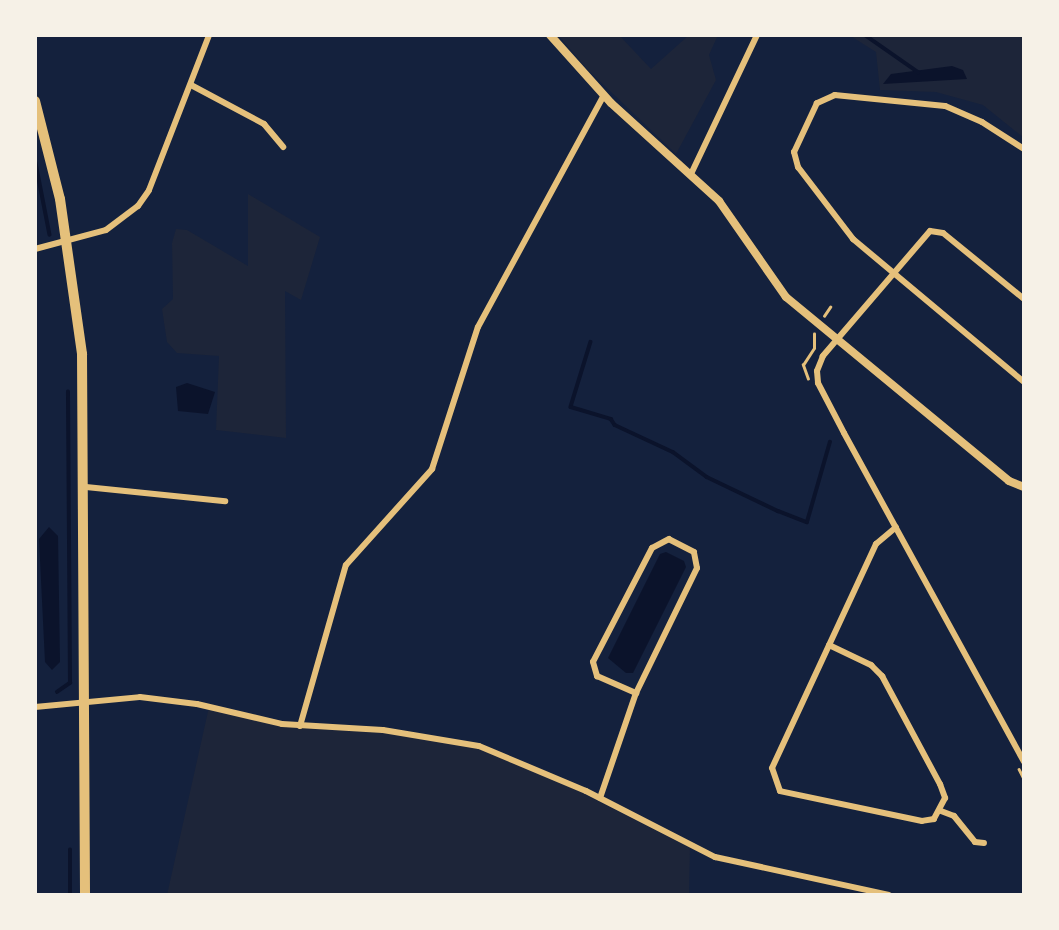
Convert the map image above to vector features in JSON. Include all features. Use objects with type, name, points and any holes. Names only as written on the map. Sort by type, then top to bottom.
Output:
[{"type":"main road","points":[[35,101],[67,242],[82,354],[86,487],[85,895]]},
{"type":"street","points":[[35,249],[106,230],[138,206],[191,85],[209,35]]},
{"type":"street","points":[[550,35],[604,95],[691,174],[727,211],[786,297],[1022,486]]},
{"type":"street","points":[[691,174],[757,35]]},
{"type":"street","points":[[191,85],[264,124],[283,147]]},
{"type":"street","points":[[300,726],[346,565],[432,469],[478,327],[604,95]]},
{"type":"street","points":[[1024,149],[982,122],[945,106],[835,95],[820,99],[795,148],[798,167],[846,232],[1024,382]]},
{"type":"street","points":[[1024,299],[939,231],[927,233],[819,362],[818,383],[1024,762]]},
{"type":"street","points":[[86,487],[225,501]]},
{"type":"street","points":[[830,645],[871,665],[882,676],[940,784],[944,798],[941,811],[934,819],[922,821],[780,791],[772,768],[876,544],[896,527]]},
{"type":"street","points":[[600,798],[635,693],[698,563],[694,552],[669,539],[652,548],[593,662],[597,676],[635,693]]},
{"type":"street","points":[[35,707],[140,697],[168,699],[238,717],[300,726],[383,730],[479,746],[600,798],[671,839],[715,857],[889,895]]},
{"type":"street","points":[[941,811],[954,816],[975,842],[984,843]]},
{"type":"shaded area","points":[[558,35],[619,35],[651,69],[689,35],[718,35],[709,55],[716,80],[676,154],[587,69]]},
{"type":"shaded area","points":[[849,35],[1024,35],[1024,138],[983,105],[936,92],[880,90],[876,52]]},
{"type":"shaded area","points":[[952,66],[963,70],[967,79],[883,84],[891,74]]},
{"type":"shaded area","points":[[248,194],[320,237],[301,300],[285,291],[286,438],[216,430],[219,356],[177,353],[167,342],[162,309],[173,299],[172,243],[176,229],[187,230],[248,266]]},
{"type":"shaded area","points":[[187,383],[215,392],[208,414],[178,411],[176,387]]},
{"type":"shaded area","points":[[49,527],[58,536],[60,662],[52,670],[45,662],[39,539]]},
{"type":"shaded area","points":[[666,552],[684,561],[686,567],[633,673],[626,673],[608,658],[660,554]]},
{"type":"shaded area","points":[[209,707],[282,724],[354,727],[479,746],[527,765],[690,848],[689,895],[167,895]]},
{"type":"waterway","points":[[865,35],[918,72]]},
{"type":"waterway","points":[[36,163],[50,235]]},
{"type":"waterway","points":[[591,342],[571,407],[611,419],[615,425],[673,452],[707,477],[778,511],[807,522],[830,442]]},
{"type":"waterway","points":[[57,692],[70,683],[68,392]]},
{"type":"waterway","points":[[70,850],[70,895]]}]
